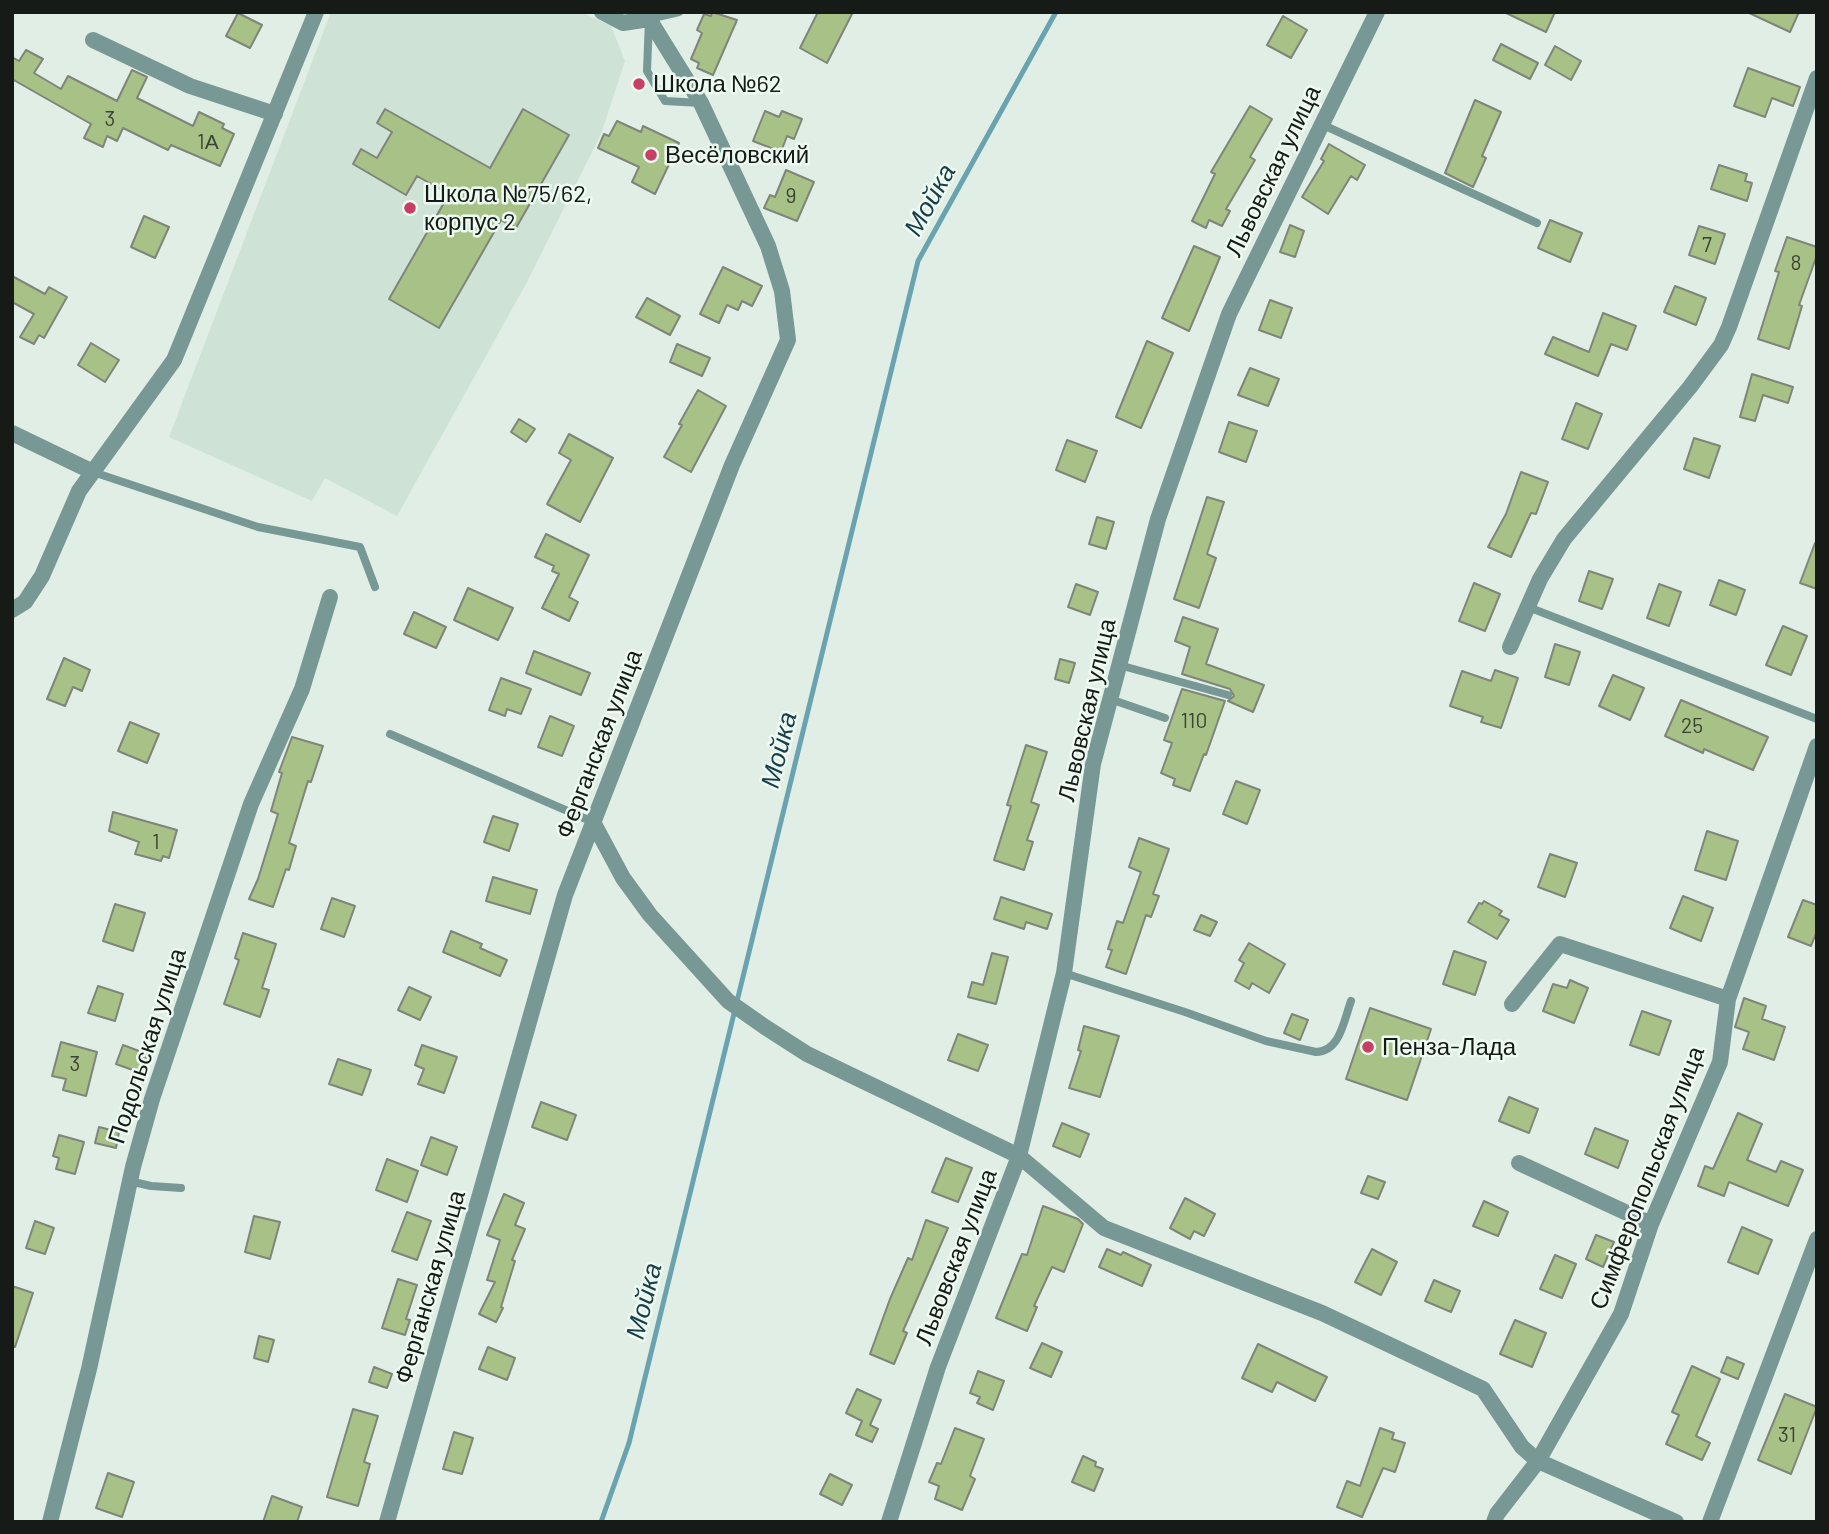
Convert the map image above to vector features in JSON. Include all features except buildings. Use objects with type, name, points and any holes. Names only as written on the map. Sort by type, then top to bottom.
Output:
[{"type":"street","points":[[12,610],[25,602],[42,576],[79,491],[174,360],[316,12]]},
{"type":"street","points":[[602,12],[623,23],[649,16]]},
{"type":"street","name":"Львовская улица","points":[[888,1522],[938,1367],[1019,1156],[1064,973],[1093,764],[1158,519],[1230,314],[1377,12]]},
{"type":"street","name":"Ферганская улица","points":[[387,1522],[565,895],[732,465],[788,340],[782,291],[768,246],[701,103],[649,16]]},
{"type":"street","points":[[93,40],[190,86],[275,114]]},
{"type":"street","points":[[1510,647],[1540,579],[1564,539],[1690,387],[1721,345],[1817,78]]},
{"type":"street","points":[[12,433],[93,472]]},
{"type":"street","name":"Подольская улица","points":[[50,1522],[89,1369],[129,1181],[152,1100],[251,804],[302,689],[330,597]]},
{"type":"street","name":"Симферопольская улица","points":[[1494,1522],[1497,1514],[1538,1461],[1621,1314],[1651,1224],[1720,1062],[1728,999],[1817,747]]},
{"type":"street","points":[[593,822],[622,878],[650,915],[728,1002],[807,1055],[1019,1156],[1104,1228],[1322,1312],[1483,1389],[1522,1447],[1538,1461],[1676,1522]]},
{"type":"street","points":[[1512,1004],[1560,944],[1728,999]]},
{"type":"street","points":[[1519,1164],[1651,1224]]},
{"type":"street","points":[[1710,1522],[1817,1239]]},
{"type":"lane","points":[[679,12],[649,16],[648,71],[665,101],[701,103]]},
{"type":"lane","points":[[1321,124],[1537,223]]},
{"type":"lane","points":[[93,472],[258,527],[360,547],[375,587]]},
{"type":"lane","points":[[1528,607],[1817,719]]},
{"type":"lane","points":[[1119,665],[1228,695]]},
{"type":"lane","points":[[1110,699],[1166,718]]},
{"type":"lane","points":[[390,734],[593,822]]},
{"type":"lane","points":[[1064,973],[1266,1041],[1316,1052],[1324,1052],[1335,1044],[1350,1001]]},
{"type":"lane","points":[[129,1181],[180,1188]]},
{"type":"shaded area","name":"Школа №75/62, корпус 2","points":[[331,12],[581,12],[611,26],[625,61],[601,134],[527,282],[397,516],[325,478],[312,501],[169,437]]},
{"type":"waterway","name":"Мойка","points":[[601,1522],[629,1443],[918,261],[1056,12]]},
{"type":"place","name":"Школа №62","points":[[639,84]]},
{"type":"place","name":"Весёловский","points":[[651,155]]},
{"type":"place","name":"Школа №75/62, корпус 2","points":[[410,208]]},
{"type":"place","name":"Пенза-Лада","points":[[1368,1047]]}]
